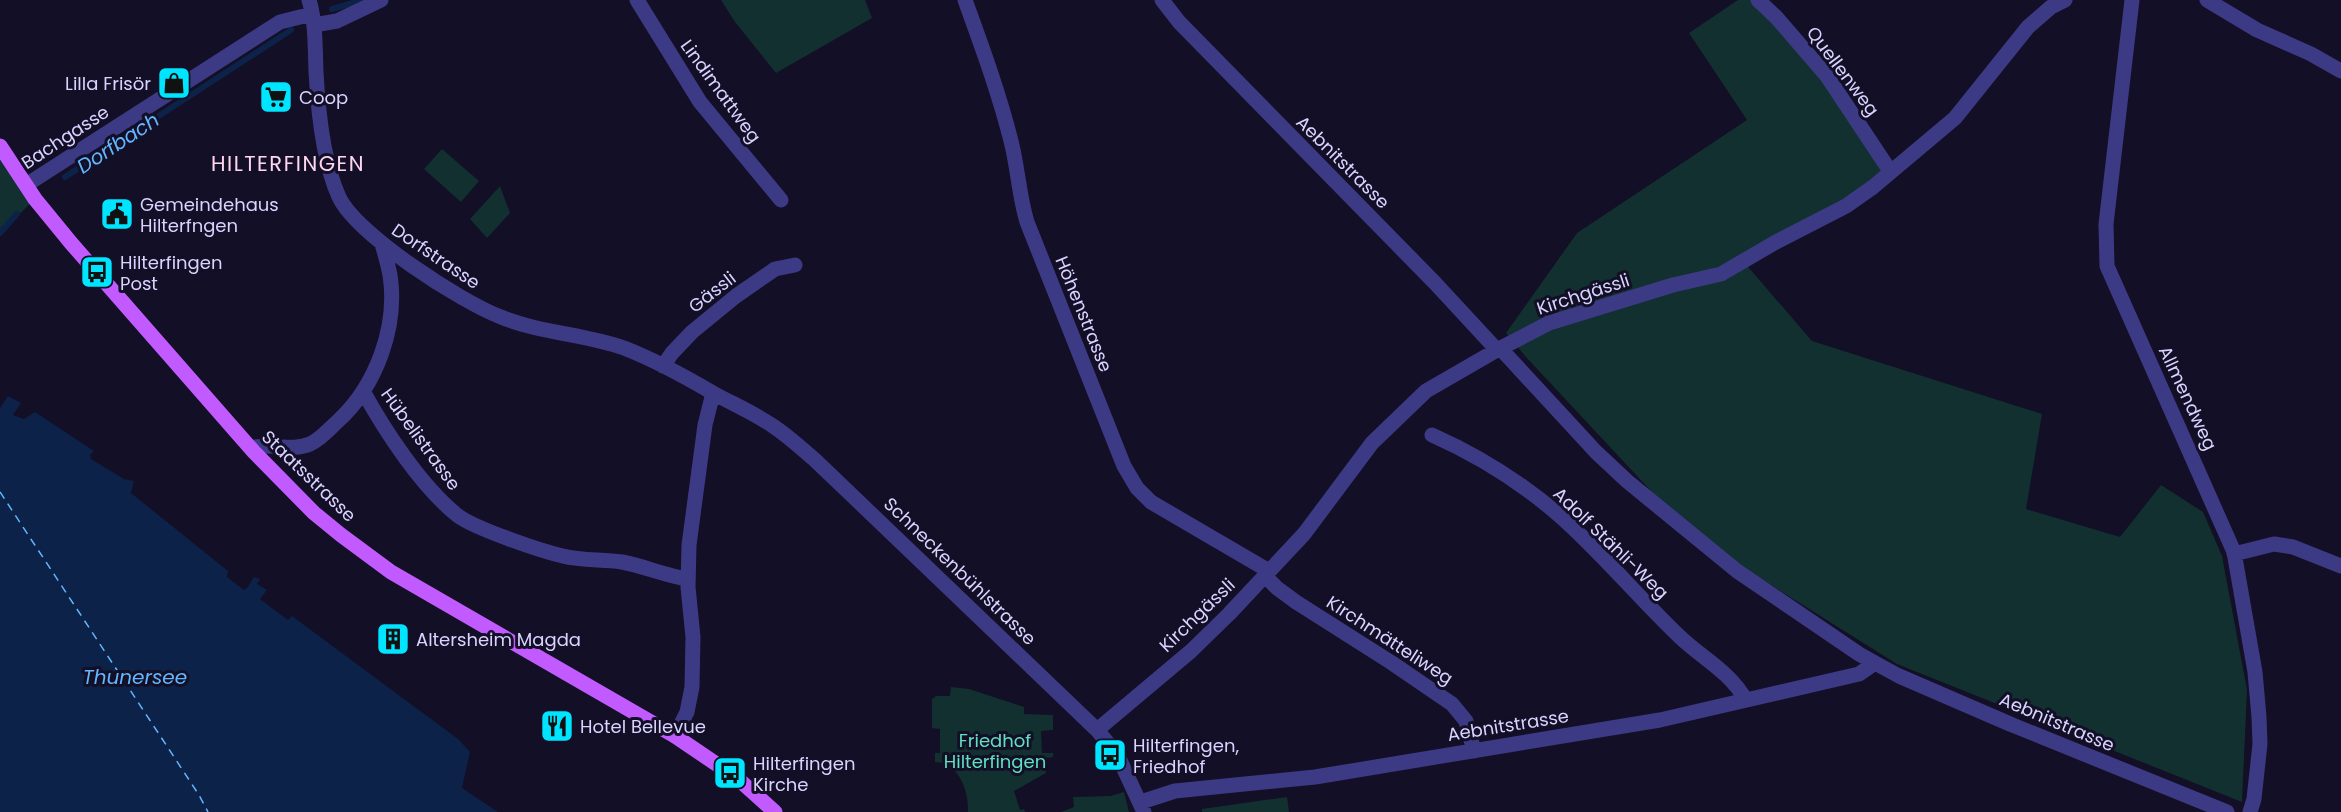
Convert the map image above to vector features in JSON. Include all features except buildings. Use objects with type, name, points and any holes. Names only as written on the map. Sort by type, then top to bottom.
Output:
[{"type":"main road","name":"Staatsstrasse","points":[[0,146],[26,185],[77,251],[251,448],[314,513],[340,535],[392,572],[675,736],[737,778],[775,812]]},
{"type":"street","name":"Bachgasse","points":[[26,185],[280,22],[312,13],[337,21],[381,0]]},
{"type":"street","name":"Lindimattweg","points":[[637,0],[700,102],[781,200]]},
{"type":"street","name":"Höhenstrasse","points":[[966,0],[1000,97],[1012,144],[1027,222],[1124,466],[1137,488],[1151,502],[1267,573]]},
{"type":"street","name":"Quellenweg","points":[[1758,0],[1776,17],[1827,76],[1890,171]]},
{"type":"street","name":"Kirchgässli","points":[[1097,730],[1191,651],[1267,573],[1304,534],[1358,459],[1393,421],[1426,392],[1498,349],[1549,323],[1673,285],[1721,274],[1776,242],[1846,206],[1873,187],[1955,118],[2028,27],[2051,7],[2065,0]]},
{"type":"street","name":"Allmendweg","points":[[2132,0],[2106,224],[2107,266],[2225,528],[2234,554],[2254,672],[2259,717],[2259,754],[2254,799],[2250,812]]},
{"type":"street","points":[[2207,0],[2257,30],[2311,54],[2341,71]]},
{"type":"street","name":"Aebnitstrasse","points":[[1164,1],[1179,22],[1458,307],[1596,452],[1635,488],[1737,571],[1859,654],[1899,675],[2020,728],[2227,812]]},
{"type":"street","name":"Dorfstrasse","points":[[312,13],[319,98],[333,182],[344,206],[382,244],[453,293],[501,318],[624,348],[713,393]]},
{"type":"street","name":"Hübelistrasse","points":[[251,448],[263,444],[293,447],[310,444],[352,408],[363,392],[379,359],[390,315],[390,276],[382,244]]},
{"type":"street","name":"Gässli","points":[[663,366],[692,332],[736,296],[775,269],[795,265]]},
{"type":"street","name":"Hübelistrasse","points":[[363,392],[423,480],[458,516],[492,532],[563,556],[631,564],[688,579]]},
{"type":"street","points":[[675,736],[687,712],[693,675],[688,579],[689,545],[705,425],[713,393]]},
{"type":"street","name":"Schneckenbühlstrasse","points":[[713,393],[772,425],[815,460],[1097,730],[1117,754],[1142,807]]},
{"type":"street","name":"Adolf Stähli-Weg","points":[[1432,435],[1496,470],[1560,516],[1681,639],[1732,679],[1745,699]]},
{"type":"street","points":[[2234,554],[2274,544],[2293,547],[2341,566]]},
{"type":"street","name":"Kirchmätteliweg","points":[[1267,573],[1277,588],[1296,603],[1392,663],[1452,704],[1466,721],[1474,750]]},
{"type":"street","name":"Aebnitstrasse","points":[[1142,807],[1175,791],[1315,777],[1660,720],[1860,674],[1875,663]]},
{"type":"green space","points":[[721,0],[865,0],[872,18],[776,73],[735,22]]},
{"type":"green space","points":[[1738,0],[1758,0],[1776,17],[1890,171],[1743,261],[1812,341],[2042,414],[2026,509],[2120,537],[2161,485],[2203,512],[2222,556],[2247,690],[2242,802],[1897,664],[1694,537],[1506,333],[1577,233],[1747,120],[1689,33]]},
{"type":"green space","points":[[0,148],[35,199],[0,233]]},
{"type":"green space","points":[[442,149],[479,181],[461,202],[424,169]]},
{"type":"green space","points":[[500,186],[510,213],[487,238],[470,219]]},
{"type":"green space","name":"Friedhof Hilterfingen","points":[[951,687],[969,689],[1024,707],[1024,714],[1053,715],[1053,730],[1041,731],[1042,753],[1053,753],[1053,757],[1045,758],[1046,773],[1014,791],[1020,810],[1024,809],[1025,812],[968,812],[967,796],[961,780],[950,767],[935,762],[935,753],[940,753],[940,729],[932,728],[932,699],[936,696],[950,696]]},
{"type":"green space","name":"Friedhof Hilterfingen","points":[[1124,792],[1129,812],[1061,812],[1074,807],[1073,797],[1111,796]]},
{"type":"green space","points":[[1287,797],[1289,812],[1202,812],[1202,809]]},
{"type":"water","name":"Thunersee","points":[[8,396],[21,403],[13,415],[24,419],[35,412],[94,451],[90,455],[91,459],[124,479],[134,481],[131,493],[228,571],[227,577],[244,590],[254,577],[260,579],[257,584],[267,590],[260,599],[288,620],[292,616],[458,739],[470,752],[462,788],[498,812],[0,812],[0,408]]},
{"type":"waterway","name":"Dorfbach","points":[[332,9],[363,0]]},
{"type":"waterway","name":"Dorfbach","points":[[65,177],[291,30]]},
{"type":"waterway","name":"Dorfbach","points":[[0,233],[17,214]]},
{"type":"ferry route","points":[[0,492],[208,812]]},
{"type":"place","name":"Lilla Frisör","points":[[174,83]]},
{"type":"place","name":"Coop","points":[[276,97]]},
{"type":"place","name":"Gemeindehaus Hilterfngen","points":[[117,214]]},
{"type":"place","name":"Hilterfingen Post","points":[[97,272]]},
{"type":"place","name":"Altersheim Magda","points":[[393,639]]},
{"type":"place","name":"Hotel Bellevue","points":[[557,726]]},
{"type":"place","name":"Hilterfingen, Friedhof","points":[[1110,755]]},
{"type":"place","name":"Hilterfingen Kirche","points":[[730,773]]},
{"type":"district","name":"HILTERFINGEN","points":[[288,163]]}]
